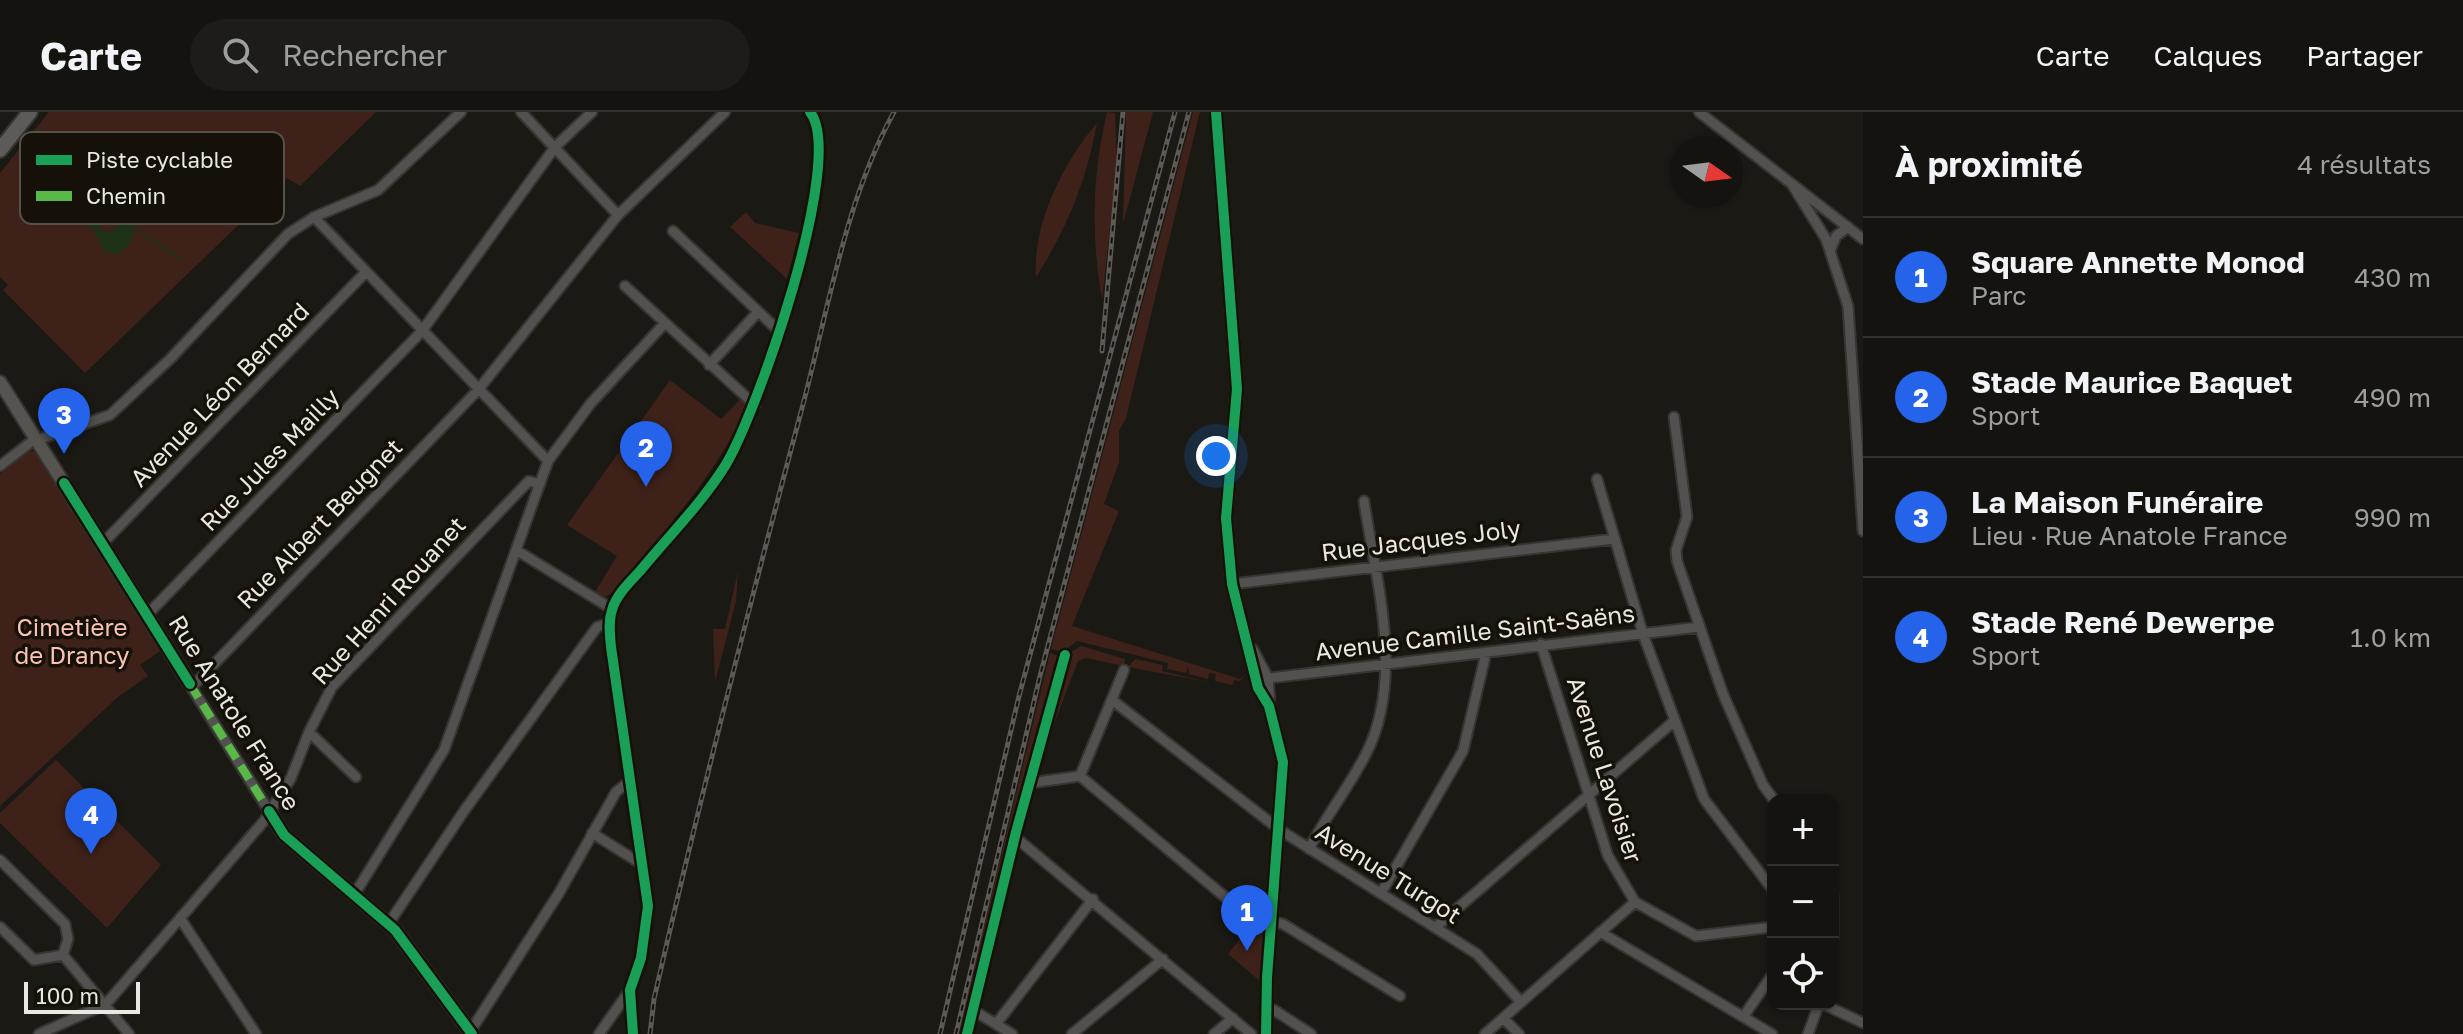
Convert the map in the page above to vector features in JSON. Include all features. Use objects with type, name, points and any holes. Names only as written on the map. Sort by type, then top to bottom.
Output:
[{"type":"main road","points":[[0,150],[30,112]]},
{"type":"main road","name":"Rue Anatole France","points":[[0,382],[191,686]]},
{"type":"main road","name":"Rue Anatole France","points":[[269,811],[284,835],[389,923],[471,1033]]},
{"type":"street","points":[[0,466],[37,440],[110,415],[288,234],[314,217],[378,190],[461,112]]},
{"type":"street","points":[[521,112],[618,215]]},
{"type":"street","name":"Rue Jules Mailly","points":[[147,615],[422,331],[555,147],[592,112]]},
{"type":"street","name":"Rue Albert Beugnet","points":[[191,686],[478,390],[618,215],[725,112]]},
{"type":"street","points":[[1216,112],[1237,389],[1226,518],[1232,584],[1283,762],[1266,1034]]},
{"type":"street","points":[[1699,112],[1863,239]]},
{"type":"street","points":[[633,1034],[630,990],[646,926],[643,865],[610,623],[612,609],[710,489],[755,405],[780,332],[817,177],[820,139],[813,113]]},
{"type":"street","points":[[1793,186],[1831,249],[1848,306],[1863,531]]},
{"type":"street","points":[[314,217],[548,461]]},
{"type":"street","points":[[1831,249],[1836,236],[1848,227]]},
{"type":"street","points":[[673,231],[780,332]]},
{"type":"street","name":"Avenue Léon Bernard","points":[[102,544],[365,273]]},
{"type":"street","points":[[625,286],[755,405]]},
{"type":"street","points":[[709,365],[758,312]]},
{"type":"street","points":[[354,895],[444,750],[548,461],[591,403],[665,323]]},
{"type":"street","points":[[1674,417],[1687,517],[1676,550],[1699,627],[1754,765],[1771,794]]},
{"type":"street","points":[[1597,479],[1643,634],[1704,799],[1767,882]]},
{"type":"street","name":"Rue Henri Rouanet","points":[[106,1004],[269,811],[291,778],[309,732],[332,687],[529,481],[540,484]]},
{"type":"street","points":[[1309,849],[1367,752],[1383,698],[1386,663],[1364,501]]},
{"type":"street","name":"Rue Jacques Joly","points":[[1232,584],[1614,539]]},
{"type":"street","points":[[516,550],[612,609]]},
{"type":"street","points":[[389,923],[464,811],[597,627],[610,623]]},
{"type":"street","name":"Avenue Camille Saint-Saëns","points":[[1261,679],[1699,627]]},
{"type":"street","name":"Avenue Lavoisier","points":[[1541,644],[1608,856],[1635,902]]},
{"type":"street","points":[[1381,893],[1433,806],[1469,737],[1486,653]]},
{"type":"street","points":[[1080,776],[1124,670]]},
{"type":"street","name":"Rue Anatole France","points":[[191,686],[269,811]]},
{"type":"street","name":"Avenue Turgot","points":[[1112,700],[1280,830],[1477,954],[1521,1002]]},
{"type":"street","points":[[1436,927],[1673,722]]},
{"type":"street","points":[[309,732],[356,777]]},
{"type":"street","points":[[1030,783],[1080,776],[1261,927],[1283,924],[1400,996]]},
{"type":"street","points":[[471,1033],[559,893],[616,792],[631,780]]},
{"type":"street","points":[[592,833],[643,865]]},
{"type":"street","points":[[1015,837],[1251,1034]]},
{"type":"street","points":[[0,860],[65,924],[68,939],[63,955]]},
{"type":"street","points":[[996,1024],[1093,899]]},
{"type":"street","points":[[1485,1034],[1635,902],[1696,936],[1767,928]]},
{"type":"street","points":[[180,918],[256,1034]]},
{"type":"street","points":[[0,927],[34,960],[63,955]]},
{"type":"street","points":[[1600,932],[1772,1034]]},
{"type":"street","points":[[63,955],[129,1034]]},
{"type":"street","points":[[1072,1034],[1163,959]]},
{"type":"street","points":[[1743,1017],[1767,983]]},
{"type":"street","points":[[599,1034],[630,990]]},
{"type":"street","points":[[39,1034],[106,1004]]},
{"type":"street","points":[[973,1010],[1012,1034]]},
{"type":"street","points":[[1266,1010],[1274,1010],[1311,1034]]},
{"type":"street","points":[[1808,1034],[1818,1010]]},
{"type":"street","points":[[1834,1010],[1863,1023]]},
{"type":"street","points":[[1214,1034],[1233,1018]]},
{"type":"street","points":[[1503,1018],[1519,1034]]},
{"type":"green space","points":[[49,112],[376,112],[300,186],[287,178],[284,181],[284,132],[33,132]]},
{"type":"green space","points":[[1107,112],[1115,113],[1117,164],[1102,300],[1096,253],[1095,206],[1098,159]]},
{"type":"green space","points":[[1126,112],[1153,112],[1123,224]]},
{"type":"green space","points":[[1193,112],[1200,112],[1126,418],[1119,431],[1119,462],[1104,504],[1119,511],[1072,626],[1240,679],[1245,675],[1240,681],[1234,680],[1233,685],[1215,681],[1216,674],[1209,673],[1208,679],[1189,674],[1188,667],[1186,673],[1167,669],[1168,663],[1077,641],[1062,652],[1051,649]]},
{"type":"green space","points":[[1097,123],[1088,164],[1074,203],[1036,277],[1039,236],[1045,215],[1062,175]]},
{"type":"green space","points":[[20,148],[20,224],[239,224],[85,373],[3,290],[8,285],[0,277],[0,173]]},
{"type":"green space","points":[[746,212],[755,223],[799,233],[787,279],[730,227]]},
{"type":"green space","points":[[670,380],[721,419],[741,399],[747,407],[719,458],[686,504],[614,593],[604,597],[595,592],[617,556],[567,525]]},
{"type":"green space","name":"Cimetière de Drancy","points":[[30,451],[37,452],[160,651],[140,665],[148,676],[118,697],[0,806],[0,474]]},
{"type":"green space","points":[[738,571],[736,601],[715,682],[713,629],[725,629]]},
{"type":"green space","points":[[1081,646],[1125,659],[1124,666],[1086,658],[1078,661],[1036,771],[1068,654]]},
{"type":"green space","points":[[1050,653],[1062,657],[963,1034],[958,1034]]},
{"type":"green space","points":[[1135,659],[1163,665],[1162,671],[1208,682],[1128,667]]},
{"type":"green space","points":[[56,760],[161,865],[107,928],[0,823],[0,813]]},
{"type":"green space","points":[[1251,925],[1265,938],[1260,981],[1228,954]]},
{"type":"shaded area","points":[[86,224],[100,224],[103,232],[113,231],[120,224],[135,224],[131,242],[118,254],[104,252],[96,233]]},
{"type":"waterway","points":[[135,229],[183,260]]},
{"type":"railway","points":[[650,1034],[654,999],[689,852],[839,259],[862,183],[894,112]]},
{"type":"railway","points":[[1102,351],[1123,112]]},
{"type":"railway","points":[[940,1034],[1019,696],[1175,112]]},
{"type":"railway","points":[[956,1034],[1040,676],[1189,112]]},
{"type":"marked path","points":[[190,684],[269,811]]},
{"type":"cycle path","points":[[633,1034],[630,990],[641,958],[648,906],[611,647],[611,615],[624,589],[716,480],[757,396],[793,288],[808,231],[817,180],[818,138],[810,112]]},
{"type":"cycle path","points":[[1216,112],[1237,389],[1226,518],[1232,584],[1258,688],[1269,706],[1283,762],[1267,978],[1266,1034]]},
{"type":"cycle path","points":[[64,483],[190,684]]},
{"type":"cycle path","points":[[967,1034],[1016,832],[1065,655]]},
{"type":"cycle path","points":[[269,811],[284,835],[395,930],[472,1034]]},
{"type":"place","name":"La Maison Funéraire","points":[[64,454]]},
{"type":"place","name":"Stade Maurice Baquet","points":[[646,487]]},
{"type":"place","name":"Stade René Dewerpe","points":[[91,854]]},
{"type":"place","name":"Square Annette Monod","points":[[1247,951]]}]
